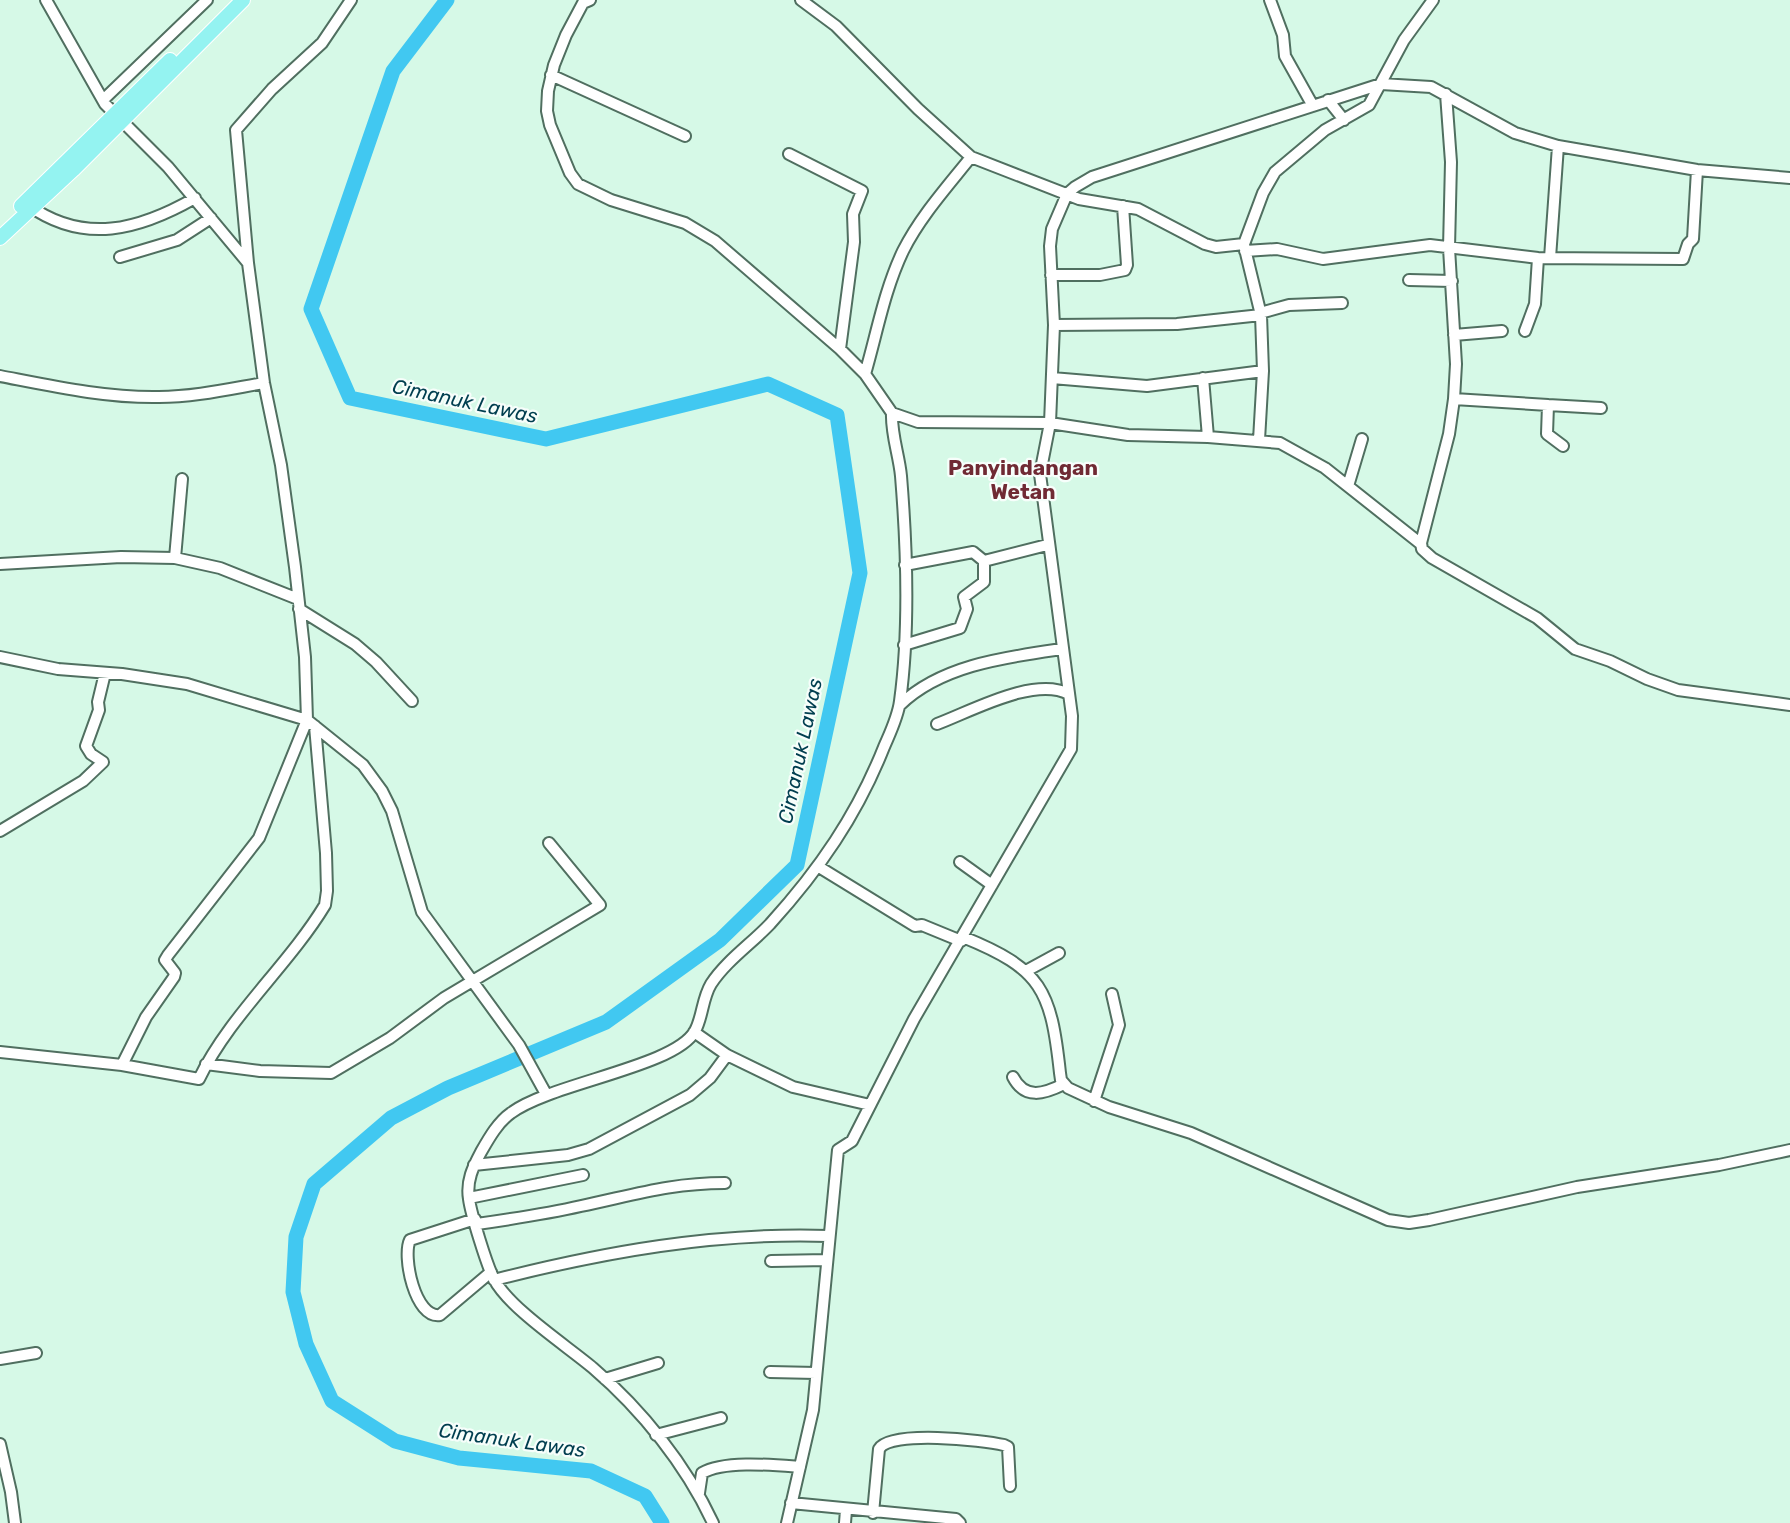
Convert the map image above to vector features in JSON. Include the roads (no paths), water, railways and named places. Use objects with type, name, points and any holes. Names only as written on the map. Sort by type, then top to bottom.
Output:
[{"type":"main road","points":[[213,24],[231,0]]},
{"type":"main road","points":[[0,238],[33,209],[114,114],[213,24],[243,0]]},
{"type":"main road","points":[[0,226],[33,209]]},
{"type":"street","points":[[46,0],[114,114],[159,157],[248,263]]},
{"type":"street","points":[[114,114],[151,56],[207,0]]},
{"type":"street","points":[[0,1052],[122,1065],[199,1079],[206,1064],[326,902],[326,853],[299,604],[281,465],[264,383],[248,263],[236,130],[272,89],[322,43],[351,0]]},
{"type":"street","points":[[590,0],[583,3],[566,35],[551,75],[547,111],[555,138],[578,184],[610,200],[659,214],[704,233],[840,349],[865,374],[892,413],[901,478],[905,565],[904,645],[900,705],[873,773],[853,815],[819,867],[768,925],[713,982],[703,1000],[694,1032],[680,1045],[657,1057],[546,1094],[510,1113],[500,1122],[474,1165],[469,1182],[469,1198],[493,1276],[511,1300],[605,1379],[656,1435],[699,1493],[713,1523]]},
{"type":"street","points":[[801,0],[836,26],[971,158],[1092,203],[1123,206],[1147,212],[1184,235],[1206,244],[1222,247],[1277,249],[1323,259],[1407,246],[1449,248],[1538,258],[1684,259],[1693,236],[1697,170]]},
{"type":"street","points":[[1270,0],[1283,35],[1285,56],[1313,106]]},
{"type":"street","points":[[1259,440],[1263,371],[1261,314],[1245,248],[1263,193],[1275,172],[1325,130],[1365,109],[1404,40],[1433,0]]},
{"type":"street","points":[[151,56],[165,70]]},
{"type":"street","points":[[551,75],[685,136]]},
{"type":"street","points":[[1062,191],[1075,187],[1092,177],[1313,106],[1383,80],[1421,85],[1446,94],[1515,133],[1558,146],[1697,170],[1790,178]]},
{"type":"street","points":[[1421,544],[1449,435],[1454,399],[1454,335],[1449,248],[1451,162],[1446,94]]},
{"type":"street","points":[[1328,100],[1344,120]]},
{"type":"street","points":[[1550,258],[1558,146]]},
{"type":"street","points":[[789,154],[862,191],[853,213],[854,242],[840,349]]},
{"type":"street","points":[[865,374],[883,302],[903,251],[933,205],[971,158]]},
{"type":"street","points":[[787,1523],[796,1504],[800,1467],[813,1410],[837,1153],[839,1148],[850,1144],[914,1019],[1070,753],[1073,732],[1069,694],[1047,545],[1040,474],[1050,423],[1054,325],[1051,275],[1052,228],[1062,191]]},
{"type":"street","points":[[33,209],[72,227],[104,230],[154,218],[195,198]]},
{"type":"street","points":[[1051,275],[1100,275],[1125,270],[1127,265],[1123,206]]},
{"type":"street","points":[[120,257],[177,240],[211,218]]},
{"type":"street","points":[[1525,331],[1535,304],[1538,258]]},
{"type":"street","points":[[1409,280],[1452,281]]},
{"type":"street","points":[[1054,325],[1177,324],[1261,314],[1289,305],[1342,303]]},
{"type":"street","points":[[1454,335],[1502,331]]},
{"type":"street","points":[[1052,378],[1147,386],[1263,371]]},
{"type":"street","points":[[0,376],[89,392],[160,398],[194,395],[264,383]]},
{"type":"street","points":[[1203,378],[1208,437]]},
{"type":"street","points":[[1454,399],[1601,408]]},
{"type":"street","points":[[1548,405],[1547,434],[1563,446]]},
{"type":"street","points":[[892,413],[918,422],[1050,423],[1128,435],[1208,437],[1280,443],[1325,468],[1421,544],[1432,558],[1537,618],[1575,649],[1678,690],[1790,705]]},
{"type":"street","points":[[1348,486],[1362,440]]},
{"type":"street","points":[[175,558],[182,479]]},
{"type":"street","points":[[984,561],[1047,545]]},
{"type":"street","points":[[905,565],[973,552],[984,561]]},
{"type":"street","points":[[0,564],[121,557],[175,558],[220,568],[299,604],[376,662],[412,701]]},
{"type":"street","points":[[904,645],[960,628],[967,609],[964,597],[984,582],[984,561]]},
{"type":"street","points":[[900,705],[919,687],[935,679],[1018,656],[1062,649]]},
{"type":"street","points":[[0,657],[58,669],[187,684],[311,723],[363,765],[382,790],[392,811],[422,912],[519,1045],[546,1094]]},
{"type":"street","points":[[0,831],[73,788],[103,762],[91,754],[86,746],[99,710],[98,702],[105,673]]},
{"type":"street","points":[[937,724],[1027,691],[1055,688],[1069,694]]},
{"type":"street","points":[[122,1065],[146,1017],[174,977],[173,970],[167,964],[168,955],[264,829],[311,723]]},
{"type":"street","points":[[206,1064],[260,1071],[331,1073],[390,1038],[441,1000],[600,905],[549,843]]},
{"type":"street","points":[[960,862],[992,885]]},
{"type":"street","points":[[819,867],[915,926],[922,925],[1000,952],[1026,971],[1042,994],[1053,1021],[1060,1073],[1064,1084],[1094,1101],[1191,1133],[1388,1220],[1409,1222],[1577,1187],[1719,1165],[1790,1150]]},
{"type":"street","points":[[1026,971],[1059,953]]},
{"type":"street","points":[[1094,1101],[1119,1027],[1112,994]]},
{"type":"street","points":[[694,1032],[727,1055],[793,1087],[870,1105]]},
{"type":"street","points":[[474,1165],[568,1155],[589,1149],[690,1095],[710,1078],[727,1055]]},
{"type":"street","points":[[1013,1077],[1019,1087],[1031,1094],[1046,1092],[1064,1084]]},
{"type":"street","points":[[469,1198],[582,1175]]},
{"type":"street","points":[[725,1183],[650,1188],[560,1211],[476,1222],[410,1240],[408,1254],[418,1302],[425,1312],[434,1316],[440,1315],[493,1276],[605,1255],[703,1240],[761,1235],[829,1236]]},
{"type":"street","points":[[771,1261],[827,1260]]},
{"type":"street","points":[[0,1359],[36,1353]]},
{"type":"street","points":[[605,1379],[658,1363]]},
{"type":"street","points":[[770,1372],[816,1373]]},
{"type":"street","points":[[656,1435],[721,1418]]},
{"type":"street","points":[[873,1513],[879,1449],[882,1444],[893,1439],[945,1439],[1004,1445],[1008,1447],[1010,1453],[1010,1486]]},
{"type":"street","points":[[0,1444],[11,1492],[15,1523]]},
{"type":"street","points":[[699,1493],[701,1474],[711,1469],[749,1466],[800,1467]]},
{"type":"street","points":[[796,1504],[956,1519],[960,1523]]},
{"type":"street","points":[[845,1523],[846,1510]]},
{"type":"waterway","name":"Cimanuk Lawas","points":[[447,0],[393,71],[311,309],[350,398],[546,439],[768,384],[837,415],[860,573],[797,865],[720,940],[606,1022],[448,1088],[391,1118],[314,1184],[296,1237],[293,1292],[306,1344],[332,1401],[395,1441],[459,1458],[591,1471],[645,1496],[662,1523]]},
{"type":"district","name":"Panyindangan Wetan","points":[[1023,479]]}]
